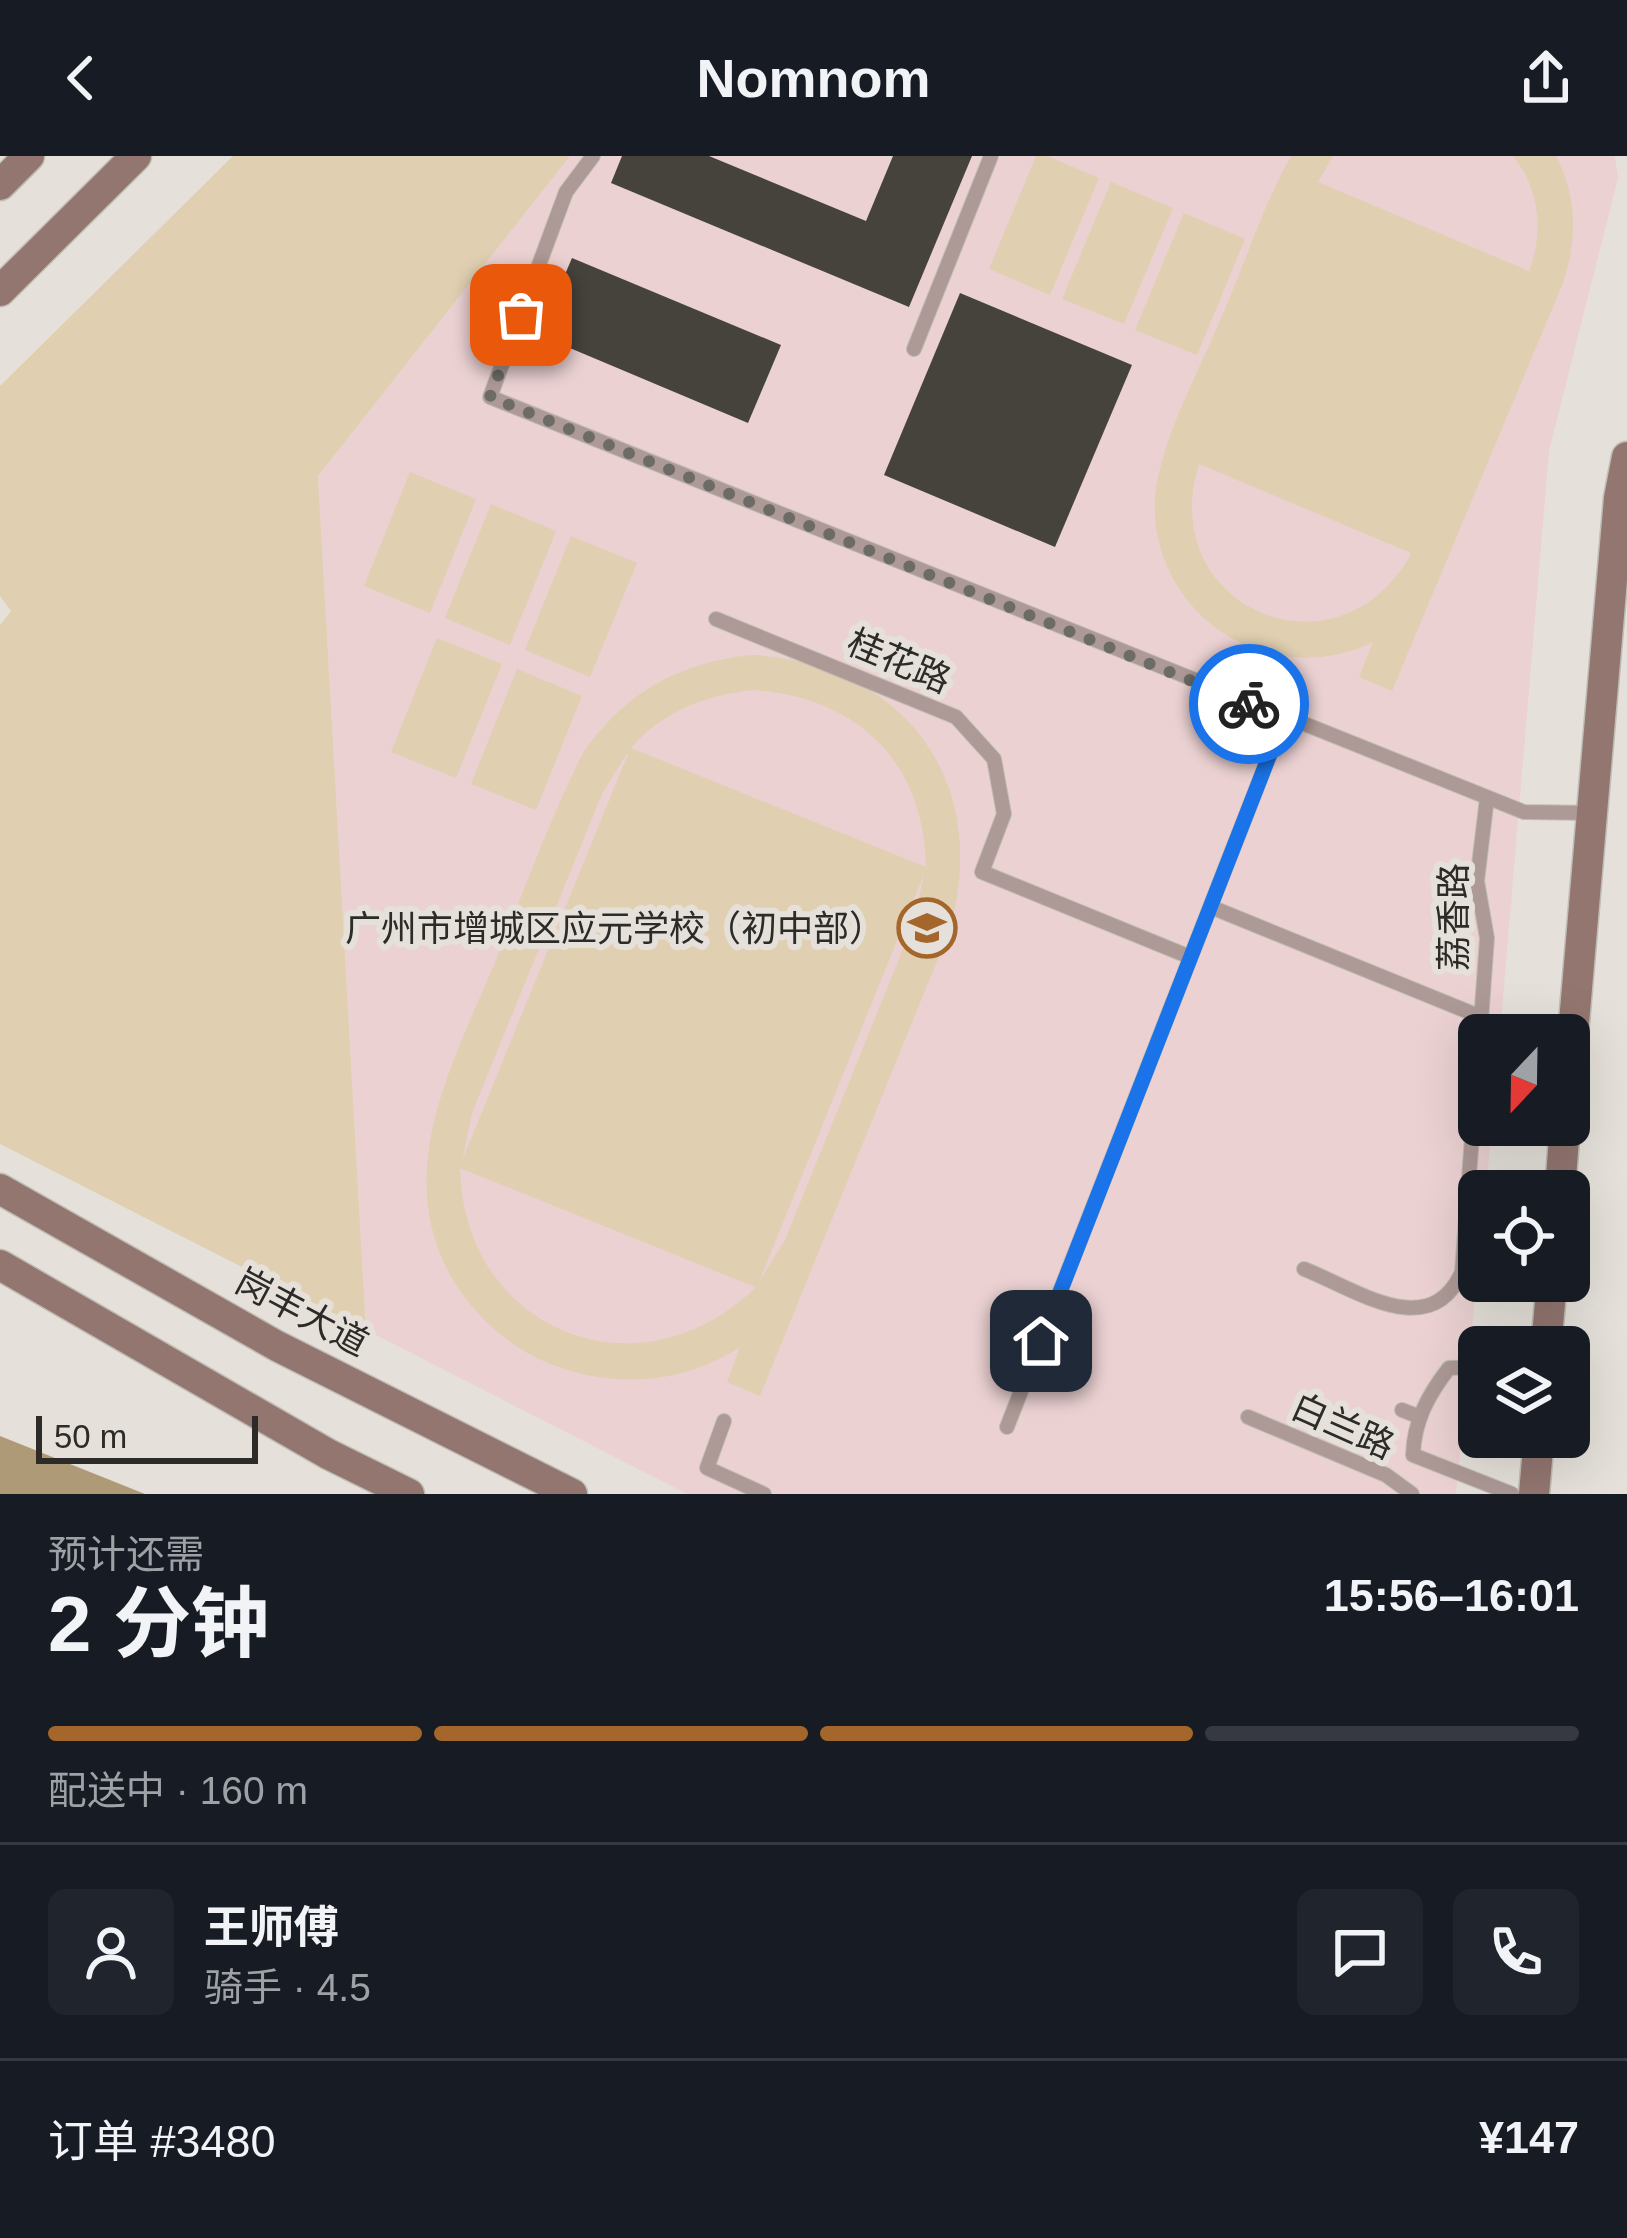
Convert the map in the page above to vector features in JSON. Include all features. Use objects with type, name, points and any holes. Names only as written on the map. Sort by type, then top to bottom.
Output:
[{"type":"main road","points":[[0,185],[29,156]]},
{"type":"main road","points":[[0,291],[136,156]]},
{"type":"main road","points":[[1575,1014],[1619,498],[1627,457]]},
{"type":"main road","name":"岗丰大道","points":[[0,1189],[277,1346],[572,1494]]},
{"type":"main road","points":[[0,1265],[328,1454],[409,1494]]},
{"type":"main road","points":[[1534,1494],[1537,1458]]},
{"type":"lane","points":[[593,156],[566,192],[490,397],[1524,812],[1592,813]]},
{"type":"lane","points":[[914,349],[991,156]]},
{"type":"lane","name":"桂花路","points":[[716,619],[956,718],[994,759],[1001,796],[1004,814],[982,872],[1190,957]]},
{"type":"lane","points":[[1007,1426],[1284,718]]},
{"type":"lane","name":"荔香路","points":[[1481,1014],[1487,938],[1477,881],[1487,798]]},
{"type":"lane","points":[[1210,907],[1474,1014]]},
{"type":"lane","name":"荔香路","points":[[1304,1269],[1403,1309],[1434,1307],[1451,1295],[1462,1272],[1471,1146]]},
{"type":"lane","points":[[1458,1367],[1449,1368],[1430,1393],[1414,1432],[1413,1455],[1512,1494]]},
{"type":"lane","points":[[1402,1410],[1420,1417]]},
{"type":"lane","name":"白兰路","points":[[1248,1417],[1386,1475],[1412,1494]]},
{"type":"lane","points":[[724,1421],[707,1468],[764,1494]]},
{"type":"shaded area","points":[[233,156],[570,156],[318,476],[366,1330],[0,1144],[0,625],[11,611],[0,596],[0,386]]},
{"type":"shaded area","name":"广州市增城区应元学校（初中部）","points":[[570,156],[1615,156],[1618,178],[1549,451],[1502,1014],[1458,1014],[1458,1146],[1490,1146],[1488,1170],[1458,1170],[1458,1302],[1475,1302],[1472,1326],[1458,1326],[1456,1494],[687,1494],[366,1330],[318,476]]},
{"type":"shaded area","points":[[1036,156],[1047,156],[1099,178],[1050,295],[989,269]]},
{"type":"shaded area","points":[[1291,156],[1333,156],[1318,182],[1529,271],[1537,242],[1537,212],[1529,183],[1513,156],[1556,156],[1572,203],[1573,235],[1563,283],[1392,691],[1359,677],[1373,642],[1339,654],[1303,658],[1250,647],[1213,626],[1195,609],[1169,570],[1156,525],[1158,477],[1178,415]],"holes":[[[1199,464],[1411,553],[1379,594],[1341,616],[1300,622],[1261,612],[1227,591],[1203,557],[1192,515]]]},
{"type":"shaded area","points":[[1111,182],[1173,208],[1124,324],[1062,299]]},
{"type":"shaded area","points":[[1184,213],[1245,239],[1197,355],[1135,330]]},
{"type":"shaded area","points":[[410,472],[476,499],[430,613],[364,586]]},
{"type":"shaded area","points":[[491,504],[556,531],[510,645],[445,618]]},
{"type":"shaded area","points":[[571,536],[637,563],[590,677],[525,650]]},
{"type":"shaded area","points":[[437,638],[502,664],[456,778],[391,752]]},
{"type":"shaded area","points":[[752,655],[807,663],[854,681],[894,708],[925,742],[947,782],[958,829],[959,880],[948,934],[760,1396],[727,1382],[740,1347],[694,1369],[646,1379],[596,1377],[548,1363],[520,1348],[482,1318],[453,1280],[435,1239],[427,1197],[428,1156],[449,1074],[584,751],[618,712],[657,684],[726,659]],"holes":[[[736,692],[790,695],[824,706],[878,741],[913,796],[926,867],[631,748],[671,715]],[[627,753],[462,1161],[472,1113],[602,794]],[[924,874],[914,922],[785,1240],[759,1282]],[[460,1168],[755,1288],[709,1322],[660,1340],[611,1343],[565,1332],[524,1307],[491,1271],[469,1225]]]},
{"type":"shaded area","points":[[517,669],[582,696],[536,810],[471,784]]},
{"type":"shaded area","points":[[0,1436],[145,1494],[0,1494]]},
{"type":"building","points":[[622,156],[709,156],[866,221],[893,156],[972,156],[909,307],[611,183]]},
{"type":"building","points":[[572,258],[781,345],[748,423],[539,335]]},
{"type":"building","points":[[960,293],[1132,365],[1055,547],[884,475]]},
{"type":"way so far","points":[[521,315],[490,397],[1249,704]]},
{"type":"place","name":"广州市增城区应元学校（初中部）","points":[[927,928]]},
{"type":"route","points":[[1041,1341],[1284,718],[1249,704]]}]
